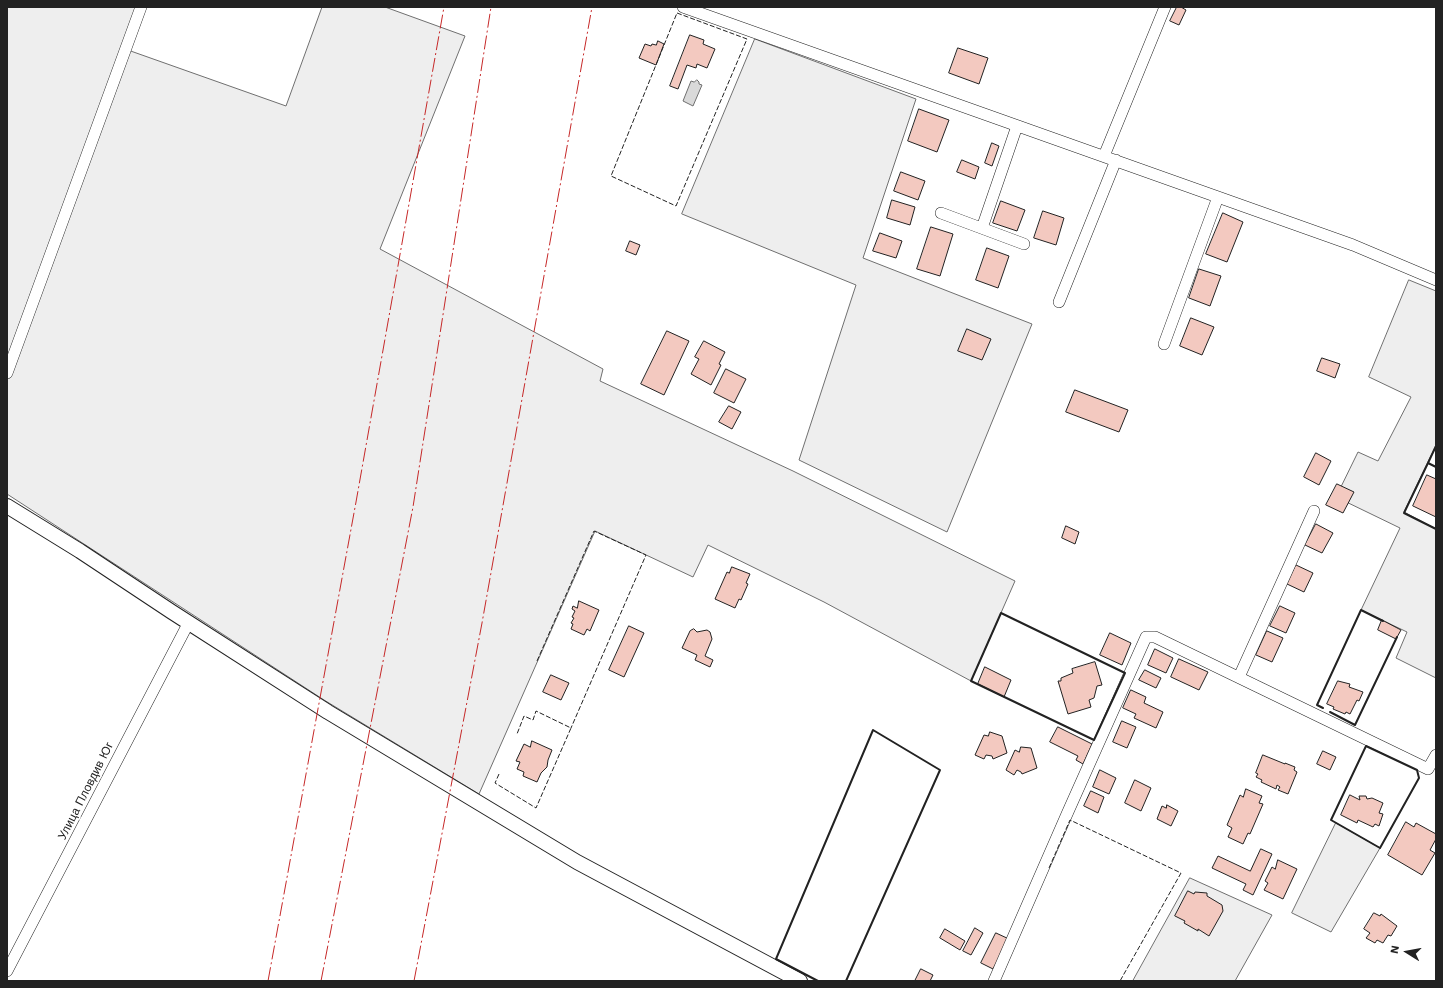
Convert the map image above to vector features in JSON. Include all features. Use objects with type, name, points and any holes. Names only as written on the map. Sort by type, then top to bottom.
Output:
[{"type":"street","points":[[7,373],[141,7]]},
{"type":"street","points":[[683,7],[1353,245],[1436,280]]},
{"type":"street","points":[[1104,156],[1165,7]]},
{"type":"street","points":[[982,228],[1017,126]]},
{"type":"street","points":[[1059,302],[1116,160]]},
{"type":"street","points":[[1164,344],[1218,197]]},
{"type":"street","points":[[941,213],[1024,244]]},
{"type":"street","points":[[7,506],[80,551],[328,712],[578,862],[800,981]]},
{"type":"street","points":[[1239,677],[1314,511]]},
{"type":"street","name":"Улица Пловдив Юг","points":[[7,972],[189,622]]},
{"type":"street","points":[[994,981],[1146,637],[1155,637],[1428,769],[1436,755]]},
{"type":"shaded area","points":[[7,7],[138,7],[125,49],[286,106],[322,7],[385,7],[465,36],[380,249],[603,369],[600,381],[793,471],[1015,581],[971,681],[824,602],[708,545],[693,577],[595,531],[479,794],[324,700],[7,494]]},
{"type":"shaded area","points":[[755,39],[916,99],[863,258],[1032,324],[947,532],[799,460],[856,285],[682,214]]},
{"type":"shaded area","points":[[697,80],[699,84],[702,85],[693,106],[683,101],[691,81],[694,82]]},
{"type":"shaded area","points":[[1409,280],[1436,291],[1436,445],[1404,512],[1436,529],[1436,678],[1396,658],[1407,632],[1361,610],[1400,528],[1336,497],[1358,452],[1378,461],[1411,397],[1369,377]]},
{"type":"shaded area","points":[[1336,823],[1380,848],[1331,932],[1292,913]]},
{"type":"shaded area","points":[[1190,878],[1272,915],[1235,981],[1133,981]]},
{"type":"building","points":[[1177,7],[1181,7],[1186,10],[1179,25],[1170,21]]},
{"type":"building","points":[[690,35],[704,40],[703,44],[715,49],[707,68],[697,64],[696,68],[687,65],[678,89],[670,86]]},
{"type":"building","points":[[658,41],[664,44],[656,65],[639,58],[645,44],[651,46],[652,44],[656,45]]},
{"type":"building","points":[[958,48],[988,58],[979,84],[949,73]]},
{"type":"building","points":[[919,109],[949,120],[937,152],[908,141]]},
{"type":"building","points":[[992,143],[999,146],[992,166],[985,163]]},
{"type":"building","points":[[962,160],[979,167],[975,179],[957,172]]},
{"type":"building","points":[[901,172],[925,181],[918,200],[894,191]]},
{"type":"building","points":[[892,200],[915,207],[910,225],[887,218]]},
{"type":"building","points":[[1001,201],[1025,210],[1017,231],[993,223]]},
{"type":"building","points":[[1043,211],[1064,218],[1056,245],[1034,238]]},
{"type":"building","points":[[1223,213],[1243,222],[1227,262],[1206,254]]},
{"type":"building","points":[[931,227],[953,234],[940,276],[917,269]]},
{"type":"building","points":[[880,233],[902,241],[896,258],[873,251]]},
{"type":"building","points":[[630,241],[640,245],[636,255],[626,251]]},
{"type":"building","points":[[987,248],[1009,256],[998,288],[976,280]]},
{"type":"building","points":[[1199,269],[1221,276],[1210,306],[1189,298]]},
{"type":"building","points":[[1191,318],[1214,327],[1202,355],[1180,346]]},
{"type":"building","points":[[967,329],[991,339],[982,360],[958,351]]},
{"type":"building","points":[[667,331],[689,341],[664,395],[641,384]]},
{"type":"building","points":[[704,341],[725,352],[719,364],[721,365],[711,385],[691,374],[699,359],[695,357]]},
{"type":"building","points":[[1322,358],[1340,364],[1335,378],[1317,371]]},
{"type":"building","points":[[726,369],[746,379],[734,403],[714,393]]},
{"type":"building","points":[[1075,390],[1128,410],[1119,432],[1066,412]]},
{"type":"building","points":[[729,406],[741,412],[732,429],[719,422]]},
{"type":"building","points":[[1316,453],[1331,461],[1319,485],[1304,477]]},
{"type":"building","points":[[1427,475],[1436,479],[1436,517],[1413,506]]},
{"type":"building","points":[[1337,484],[1354,492],[1343,513],[1326,505]]},
{"type":"building","points":[[1316,524],[1333,533],[1322,553],[1305,545]]},
{"type":"building","points":[[1066,526],[1079,532],[1075,544],[1062,538]]},
{"type":"building","points":[[1296,565],[1313,573],[1304,592],[1287,584]]},
{"type":"building","points":[[732,567],[750,574],[746,583],[748,584],[741,600],[739,599],[735,608],[715,599],[727,572],[729,573]]},
{"type":"building","points":[[579,601],[599,610],[590,631],[587,629],[584,635],[571,629],[573,624],[571,623],[574,618],[572,617],[575,611],[572,609],[573,606],[577,608]]},
{"type":"building","points":[[1280,606],[1295,613],[1286,633],[1270,626]]},
{"type":"building","points":[[1382,620],[1401,630],[1396,639],[1378,630]]},
{"type":"building","points":[[629,626],[644,633],[624,677],[609,670]]},
{"type":"building","points":[[694,629],[697,632],[707,630],[710,632],[712,639],[705,656],[713,660],[710,667],[695,660],[697,655],[682,648],[690,631]]},
{"type":"building","points":[[1267,631],[1283,638],[1272,662],[1256,655]]},
{"type":"building","points":[[1110,633],[1131,643],[1122,665],[1100,655]]},
{"type":"building","points":[[1155,649],[1173,658],[1166,673],[1148,665]]},
{"type":"building","points":[[1179,659],[1208,672],[1199,690],[1171,677]]},
{"type":"building","points":[[1095,662],[1102,685],[1097,686],[1094,698],[1089,700],[1091,707],[1068,714],[1058,681],[1061,681],[1061,678],[1073,673],[1072,669]]},
{"type":"building","points":[[985,667],[1011,680],[1004,697],[978,684]]},
{"type":"building","points":[[1145,670],[1161,678],[1156,688],[1139,680]]},
{"type":"building","points":[[551,675],[569,683],[561,700],[543,692]]},
{"type":"building","points":[[1338,681],[1350,684],[1349,687],[1363,692],[1350,714],[1346,712],[1345,714],[1333,709],[1334,707],[1327,704]]},
{"type":"building","points":[[1131,690],[1146,697],[1144,703],[1163,712],[1156,728],[1134,718],[1136,714],[1123,708]]},
{"type":"building","points":[[1122,721],[1136,727],[1127,748],[1113,742]]},
{"type":"building","points":[[1058,727],[1092,744],[1083,764],[1076,760],[1078,756],[1050,742]]},
{"type":"building","points":[[990,732],[1002,736],[1007,753],[993,759],[992,756],[986,755],[984,759],[975,755],[984,735],[988,736]]},
{"type":"building","points":[[532,741],[552,750],[547,767],[541,773],[537,782],[523,776],[524,772],[517,769],[520,762],[516,761],[524,744],[530,747]]},
{"type":"building","points":[[1021,747],[1031,748],[1037,768],[1022,774],[1017,770],[1014,775],[1006,770],[1015,750],[1019,752]]},
{"type":"building","points":[[1323,751],[1336,757],[1330,770],[1317,764]]},
{"type":"building","points":[[1263,755],[1295,767],[1294,770],[1297,772],[1288,794],[1278,790],[1280,787],[1277,785],[1276,789],[1261,782],[1262,780],[1256,777],[1258,774],[1256,773]]},
{"type":"building","points":[[1100,770],[1116,778],[1109,794],[1093,787]]},
{"type":"building","points":[[1135,780],[1151,788],[1141,811],[1125,803]]},
{"type":"building","points":[[1246,789],[1262,796],[1259,803],[1263,804],[1250,834],[1248,833],[1243,844],[1228,837],[1232,828],[1227,825],[1240,795],[1243,797]]},
{"type":"building","points":[[1091,791],[1104,797],[1098,813],[1084,806]]},
{"type":"building","points":[[1350,795],[1360,800],[1359,796],[1366,796],[1367,799],[1372,798],[1383,803],[1379,813],[1383,814],[1379,826],[1375,824],[1373,827],[1358,820],[1357,823],[1341,815]]},
{"type":"building","points":[[1167,805],[1178,811],[1171,826],[1157,819],[1162,806],[1166,808]]},
{"type":"building","points":[[1406,822],[1414,827],[1416,823],[1436,834],[1436,839],[1430,850],[1435,853],[1422,875],[1388,855]]},
{"type":"building","points":[[1261,849],[1272,854],[1253,895],[1243,890],[1246,884],[1212,868],[1218,856],[1250,871]]},
{"type":"building","points":[[1278,860],[1297,869],[1283,899],[1264,890],[1268,883],[1265,881],[1272,867],[1275,869]]},
{"type":"building","points":[[1188,891],[1194,894],[1195,892],[1207,893],[1207,896],[1222,905],[1223,911],[1209,936],[1184,923],[1185,921],[1175,916]]},
{"type":"building","points":[[1374,913],[1380,916],[1381,914],[1397,926],[1391,936],[1388,935],[1383,943],[1377,940],[1375,943],[1366,938],[1370,933],[1364,929]]},
{"type":"building","points":[[975,928],[983,933],[971,955],[963,951]]},
{"type":"building","points":[[945,929],[965,941],[960,950],[940,938]]},
{"type":"building","points":[[996,933],[1009,939],[993,969],[981,963]]},
{"type":"building","points":[[921,969],[933,975],[930,981],[915,981]]},
{"type":"fence","points":[[677,13],[747,39],[676,206],[611,176],[677,13]]},
{"type":"fence","points":[[537,661],[594,531],[646,555],[571,728]]},
{"type":"fence","points":[[499,774],[495,783],[536,808],[571,728],[536,711],[533,720],[524,716],[517,734]]},
{"type":"fence","points":[[1049,868],[1070,820],[1181,873],[1120,981]]},
{"type":"wall","points":[[1428,463],[1436,446]]},
{"type":"wall","points":[[1436,467],[1428,463],[1404,513],[1436,529]]},
{"type":"wall","points":[[1323,708],[1317,705],[1361,610],[1383,621]]},
{"type":"wall","points":[[1001,613],[1125,673],[1094,740],[971,681],[1001,613]]},
{"type":"wall","points":[[1330,712],[1355,725],[1397,637]]},
{"type":"wall","points":[[818,981],[776,959],[873,730],[940,770],[846,981]]},
{"type":"wall","points":[[1366,746],[1417,770],[1419,778],[1380,848],[1331,820],[1366,746]]},
{"type":"power","points":[[268,981],[356,502],[444,7]]},
{"type":"power","points":[[321,981],[413,507],[491,7]]},
{"type":"power","points":[[414,981],[482,623],[592,7]]}]
